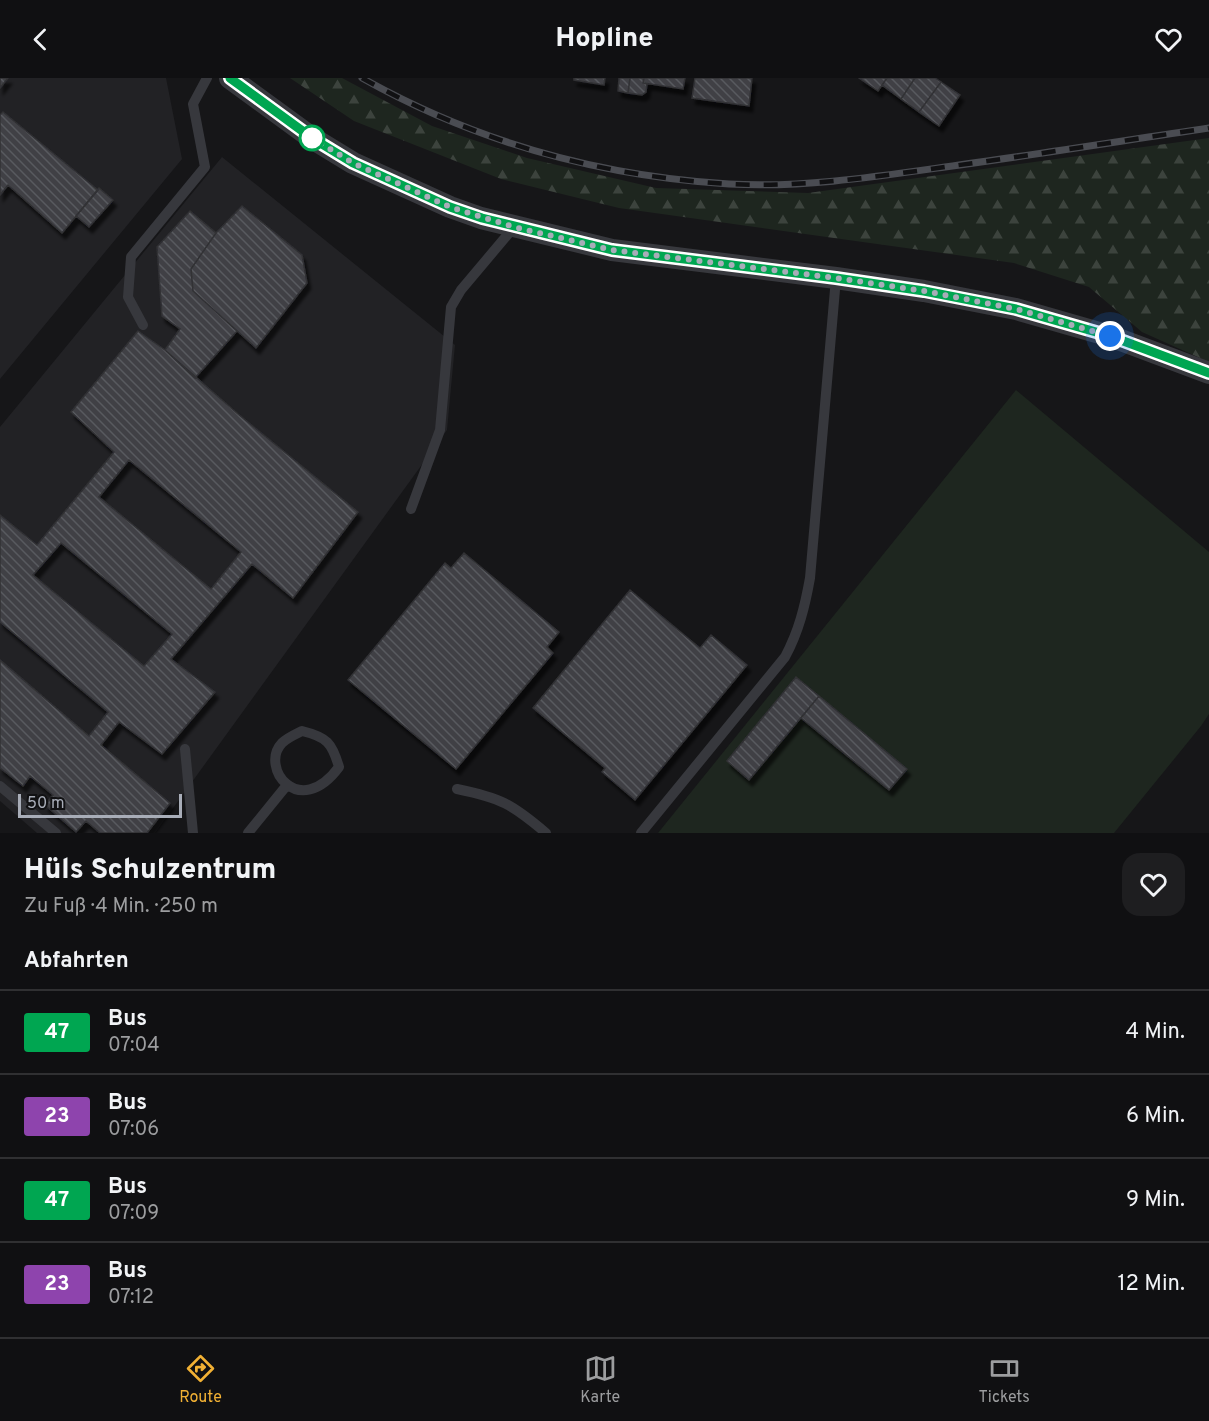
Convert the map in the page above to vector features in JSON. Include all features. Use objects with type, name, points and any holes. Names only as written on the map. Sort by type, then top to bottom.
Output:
[{"type":"street","points":[[230,78],[312,138],[353,163],[450,207],[514,227],[612,250],[836,278],[924,291],[1016,309],[1110,336],[1209,373]]},
{"type":"lane","points":[[143,325],[128,297],[131,257],[205,167],[193,104],[207,78]]},
{"type":"lane","points":[[411,509],[440,430],[451,307],[461,290],[514,227]]},
{"type":"lane","points":[[641,833],[785,657],[796,637],[810,578],[836,278]]},
{"type":"lane","points":[[302,731],[328,741],[339,767],[330,780],[318,788],[304,792],[287,785],[276,770],[276,755],[281,744],[302,731]]},
{"type":"lane","points":[[185,749],[193,833]]},
{"type":"lane","points":[[248,833],[287,785]]},
{"type":"lane","points":[[0,786],[56,833]]},
{"type":"lane","points":[[457,789],[493,796],[518,809],[546,833]]},
{"type":"shaded area","points":[[0,78],[166,78],[182,159],[0,379]]},
{"type":"shaded area","points":[[222,157],[455,345],[447,430],[155,833],[37,833],[0,801],[0,427]]},
{"type":"green space","points":[[290,78],[342,78],[432,126],[527,158],[656,188],[808,193],[1209,138],[1209,362],[1142,332],[1089,287],[1014,263],[619,208],[501,179],[354,121]]},
{"type":"green space","points":[[1016,390],[1209,552],[1209,714],[1201,726],[1114,833],[658,833]]},
{"type":"building","points":[[0,78],[8,78],[0,88]]},
{"type":"building","points":[[574,78],[605,78],[604,85],[574,80]]},
{"type":"building","points":[[619,78],[630,78],[628,93],[618,91]]},
{"type":"building","points":[[630,78],[644,78],[643,83],[647,84],[646,92],[642,95],[628,93]]},
{"type":"building","points":[[644,78],[685,78],[683,89],[643,83]]},
{"type":"building","points":[[695,78],[752,78],[749,106],[692,98]]},
{"type":"building","points":[[859,78],[887,78],[878,91]]},
{"type":"building","points":[[887,78],[915,78],[901,99],[882,85]]},
{"type":"building","points":[[915,78],[935,78],[941,82],[919,112],[901,99]]},
{"type":"building","points":[[941,82],[960,95],[939,126],[919,112]]},
{"type":"building","points":[[3,112],[98,190],[62,233],[8,185],[0,195],[0,115]]},
{"type":"building","points":[[99,188],[113,200],[89,227],[76,216]]},
{"type":"building","points":[[242,206],[302,255],[307,283],[256,348],[193,291],[191,269],[216,233]]},
{"type":"building","points":[[190,211],[216,233],[191,269],[193,291],[237,331],[195,378],[165,350],[180,329],[162,316],[157,247]]},
{"type":"building","points":[[138,331],[165,350],[238,414],[358,512],[293,598],[252,564],[171,659],[215,692],[162,754],[119,722],[101,745],[170,803],[147,833],[100,833],[86,821],[76,832],[45,805],[53,795],[30,776],[23,786],[0,768],[0,660],[89,736],[108,712],[0,622],[0,515],[37,545],[114,452],[71,412]],"holes":[[[129,460],[241,552],[211,589],[99,497]],[[61,543],[172,634],[144,666],[33,575]]]},
{"type":"building","points":[[464,553],[559,632],[547,647],[553,653],[456,769],[348,680],[445,563],[451,568]]},
{"type":"building","points":[[630,590],[700,648],[711,635],[747,665],[635,800],[602,772],[605,768],[533,708]]},
{"type":"building","points":[[796,677],[819,696],[749,780],[727,761]]},
{"type":"building","points":[[819,696],[907,769],[889,790],[801,718]]},
{"type":"railway","points":[[362,78],[405,101],[449,120],[494,138],[539,152],[632,173],[729,184],[810,183],[864,178],[1209,128]]},
{"type":"bus line","name":"47","points":[[230,78],[312,138],[353,163],[450,207],[482,218],[612,250],[836,278],[924,291],[1016,309],[1110,336],[1209,373]]},
{"type":"route","points":[[312,138],[353,163],[450,207],[514,227],[612,250],[924,291],[1016,309],[1110,336]]}]
